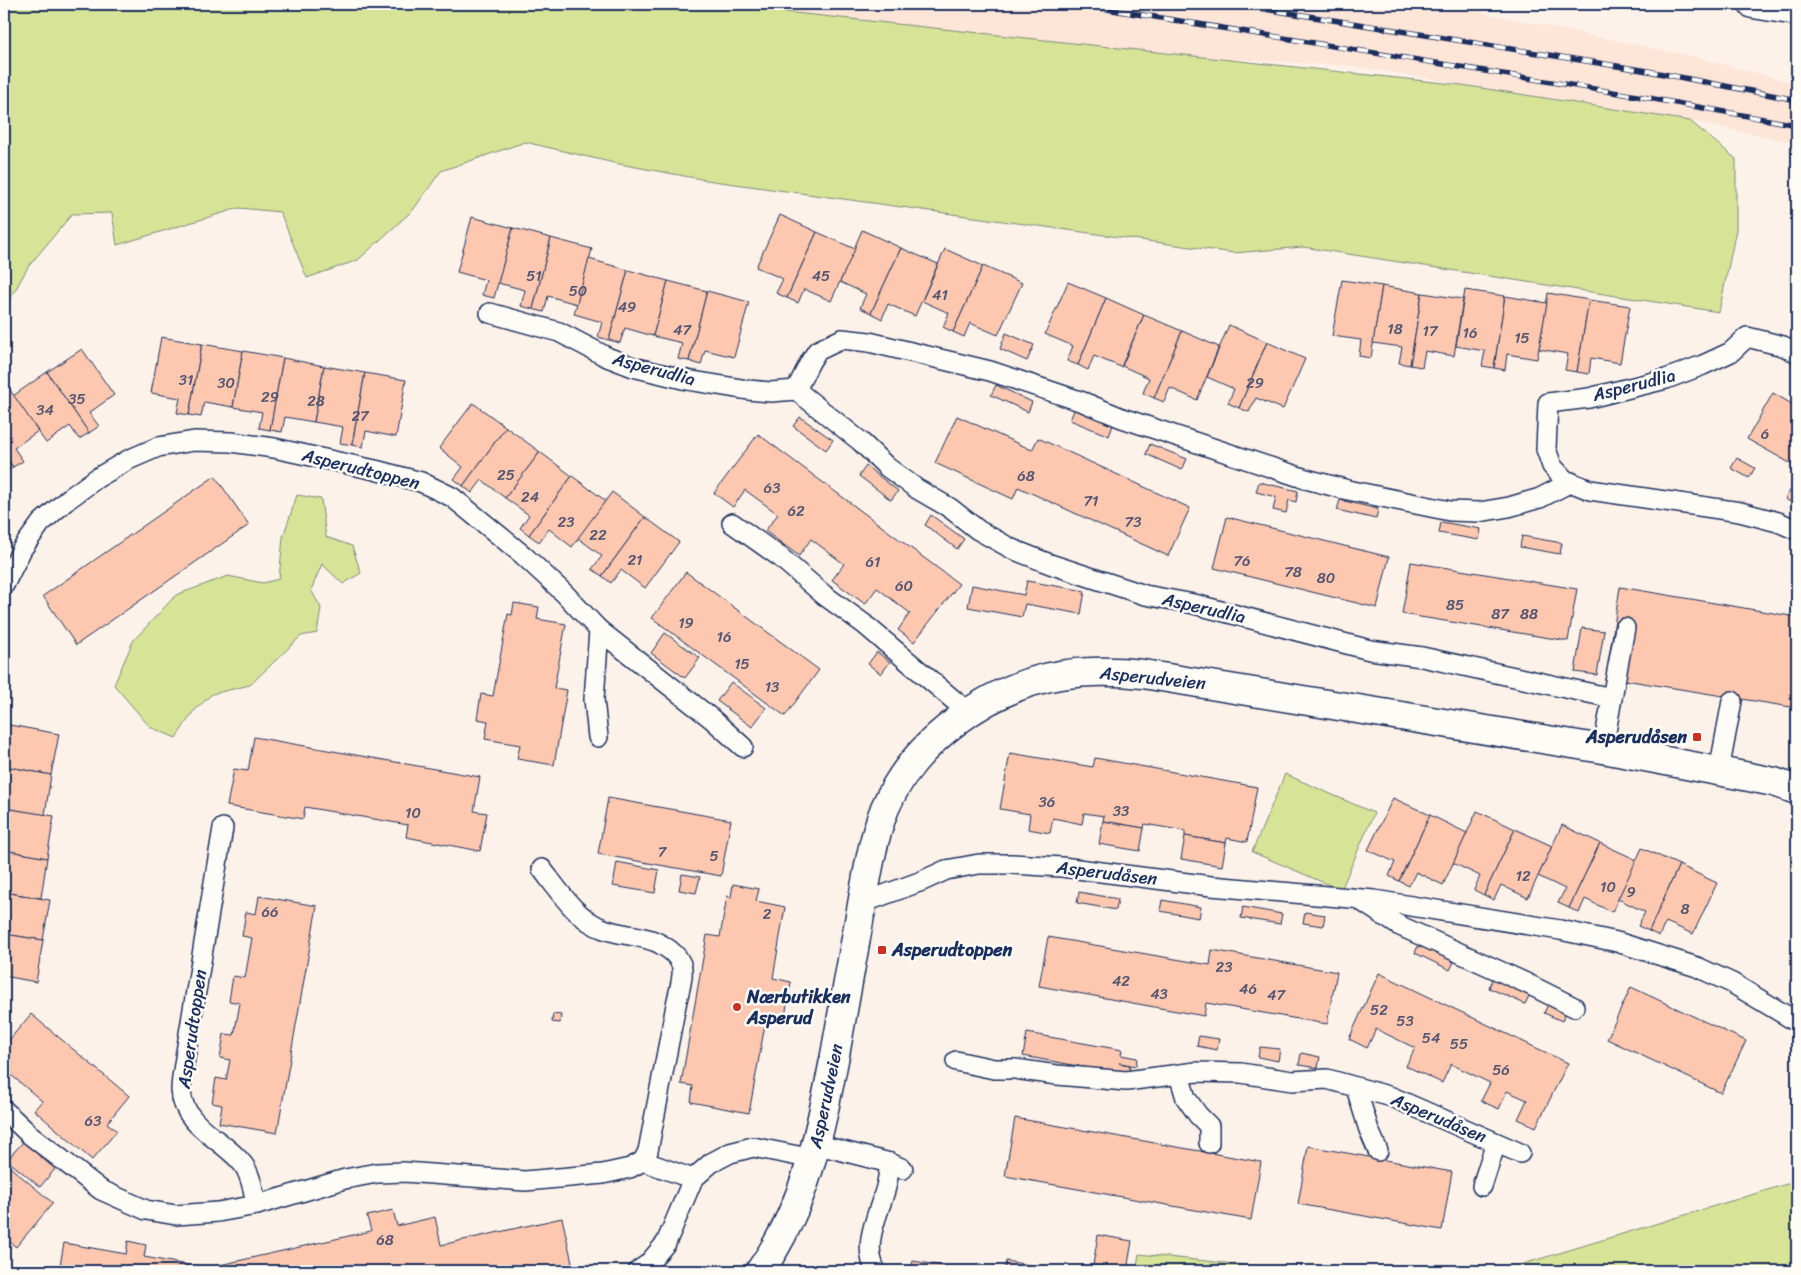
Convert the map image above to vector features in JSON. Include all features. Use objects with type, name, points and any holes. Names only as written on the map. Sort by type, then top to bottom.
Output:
[{"type":"street","points":[[1753,4],[1797,11]]},
{"type":"street","name":"Asperudveien","points":[[760,1271],[783,1233],[802,1193],[814,1151],[829,1086],[862,902],[879,827],[886,808],[900,779],[928,746],[968,713],[992,700],[1037,681],[1080,673],[1114,671],[1143,674],[1603,750],[1774,782],[1797,790]]},
{"type":"lane","name":"Asperudlia","points":[[490,313],[559,332],[607,357],[633,367],[686,380],[748,390],[771,392],[796,390],[860,441],[887,468],[917,489],[950,508],[978,530],[1012,548],[1050,564],[1145,595],[1194,604],[1370,650],[1422,657],[1612,698]]},
{"type":"lane","name":"Asperudlia","points":[[1797,353],[1783,346],[1747,337],[1731,352],[1703,366],[1666,380],[1589,398],[1548,403],[1546,449],[1552,466],[1565,480],[1590,490],[1740,512],[1778,522],[1797,530]]},
{"type":"lane","points":[[796,390],[817,351],[842,338],[869,342],[990,371],[1083,402],[1122,418],[1306,479],[1348,490],[1450,511],[1479,512],[1509,507],[1540,498],[1571,482]]},
{"type":"lane","name":"Asperudtoppen","points":[[4,584],[22,549],[41,523],[67,500],[97,478],[128,460],[158,447],[194,442],[231,442],[274,448],[375,470],[421,482],[452,497],[523,555],[564,593],[599,630],[712,719],[743,747]]},
{"type":"lane","points":[[732,523],[780,557],[824,595],[864,624],[968,713]]},
{"type":"lane","points":[[1603,750],[1625,628]]},
{"type":"lane","points":[[598,737],[594,700],[599,630]]},
{"type":"lane","points":[[1719,771],[1732,701]]},
{"type":"lane","name":"Asperudtoppen","points":[[223,828],[181,1091],[184,1107],[193,1120],[243,1163],[257,1205]]},
{"type":"lane","name":"Asperudåsen","points":[[862,902],[915,884],[946,870],[979,864],[1062,867],[1211,886],[1358,899],[1560,930],[1617,942],[1697,967],[1732,982],[1797,1022]]},
{"type":"lane","points":[[4,1110],[29,1134],[101,1190],[146,1210],[176,1215],[218,1212],[257,1205],[377,1173],[404,1172],[525,1181],[603,1174],[630,1168],[643,1161],[648,1151],[681,976],[681,965],[675,955],[661,944],[604,930],[591,924],[573,907],[542,870]]},
{"type":"lane","name":"Asperudåsen","points":[[1358,899],[1398,925],[1574,1007]]},
{"type":"lane","name":"Asperudåsen","points":[[956,1062],[994,1069],[1015,1069],[1126,1081],[1196,1072],[1241,1073],[1292,1081],[1327,1079],[1392,1097],[1520,1153]]},
{"type":"lane","points":[[1179,1075],[1186,1098],[1198,1115],[1209,1126],[1209,1143]]},
{"type":"lane","name":"Asperudåsen","points":[[1356,1088],[1369,1130],[1378,1151]]},
{"type":"lane","points":[[1482,1186],[1496,1143]]},
{"type":"lane","points":[[638,1271],[648,1264],[666,1243],[693,1179],[711,1163],[730,1153],[753,1147],[814,1151],[896,1166],[886,1186],[871,1235],[870,1245],[876,1271]]},
{"type":"lane","points":[[643,1161],[693,1179]]},
{"type":"shaded area","points":[[711,4],[1441,4],[1700,58],[1797,84],[1797,143],[1690,121],[1351,66],[1197,57]]},
{"type":"green space","points":[[4,4],[711,4],[1462,85],[1690,121],[1736,159],[1736,230],[1719,312],[1303,247],[1234,253],[706,180],[614,163],[525,142],[441,171],[413,210],[358,260],[307,278],[280,212],[239,208],[117,245],[112,213],[72,214],[28,267],[4,310]]},
{"type":"green space","points":[[297,495],[321,499],[326,537],[352,546],[361,573],[343,584],[322,564],[311,590],[321,608],[317,633],[301,636],[250,685],[212,694],[193,712],[176,738],[150,727],[114,685],[133,641],[176,595],[228,576],[263,583],[279,579],[283,537]]},
{"type":"green space","points":[[1285,774],[1374,813],[1341,890],[1252,852]]},
{"type":"green space","points":[[1797,1181],[1797,1271],[1500,1271]]},
{"type":"green space","points":[[1139,1254],[1302,1271],[1136,1271]]},
{"type":"building","points":[[780,215],[817,232],[787,298],[776,293],[783,279],[756,267]]},
{"type":"building","points":[[472,217],[513,228],[494,298],[482,295],[486,280],[457,272]]},
{"type":"building","points":[[513,228],[551,238],[533,309],[521,306],[525,290],[498,283]]},
{"type":"building","points":[[862,230],[901,248],[871,313],[860,308],[866,294],[840,282]]},
{"type":"building","points":[[817,232],[855,249],[831,301],[804,289],[798,303],[787,298]]},
{"type":"building","points":[[551,238],[592,249],[577,304],[548,296],[544,312],[533,309]]},
{"type":"building","points":[[901,248],[938,264],[915,316],[888,304],[882,319],[871,313]]},
{"type":"building","points":[[945,249],[983,266],[953,332],[943,327],[949,313],[922,301]]},
{"type":"building","points":[[589,259],[628,270],[609,340],[598,337],[602,322],[574,314]]},
{"type":"building","points":[[983,266],[1022,283],[998,335],[970,323],[964,337],[953,332]]},
{"type":"building","points":[[628,270],[668,281],[653,336],[625,328],[620,343],[609,340]]},
{"type":"building","points":[[1342,280],[1382,286],[1371,358],[1359,356],[1361,340],[1332,336]]},
{"type":"building","points":[[668,281],[707,291],[689,361],[678,359],[682,343],[653,336]]},
{"type":"building","points":[[1068,282],[1106,298],[1078,365],[1067,361],[1073,346],[1045,334]]},
{"type":"building","points":[[1382,286],[1422,293],[1410,365],[1399,363],[1402,347],[1373,343]]},
{"type":"building","points":[[1465,290],[1505,296],[1494,368],[1482,366],[1485,351],[1456,346]]},
{"type":"building","points":[[707,291],[749,302],[734,357],[705,350],[701,365],[689,361]]},
{"type":"building","points":[[1422,293],[1463,299],[1454,356],[1425,351],[1422,367],[1410,365]]},
{"type":"building","points":[[1548,293],[1589,300],[1577,372],[1565,370],[1568,354],[1539,349]]},
{"type":"building","points":[[1505,296],[1547,303],[1537,359],[1507,354],[1505,370],[1494,368]]},
{"type":"building","points":[[1106,298],[1144,315],[1121,367],[1094,356],[1088,370],[1078,365]]},
{"type":"building","points":[[1589,300],[1630,306],[1620,363],[1591,358],[1589,374],[1577,372]]},
{"type":"building","points":[[1144,315],[1182,331],[1154,398],[1143,393],[1149,378],[1122,366]]},
{"type":"building","points":[[1229,325],[1267,342],[1239,408],[1228,403],[1234,389],[1207,377]]},
{"type":"building","points":[[1182,331],[1219,347],[1197,400],[1170,388],[1164,402],[1154,398]]},
{"type":"building","points":[[1006,333],[1034,345],[1027,361],[1000,349]]},
{"type":"building","points":[[161,337],[202,344],[189,415],[177,413],[180,398],[151,393]]},
{"type":"building","points":[[1267,342],[1305,359],[1283,409],[1256,398],[1249,412],[1239,408]]},
{"type":"building","points":[[202,344],[243,351],[233,407],[204,402],[201,417],[189,415]]},
{"type":"building","points":[[82,349],[114,395],[89,413],[99,426],[89,433],[47,372]]},
{"type":"building","points":[[243,351],[283,358],[270,430],[259,428],[262,412],[233,407]]},
{"type":"building","points":[[283,358],[324,366],[314,422],[285,417],[282,432],[270,430]]},
{"type":"building","points":[[324,366],[365,373],[352,445],[340,443],[343,427],[314,422]]},
{"type":"building","points":[[47,372],[89,433],[79,439],[70,426],[46,443],[13,396]]},
{"type":"building","points":[[365,373],[406,380],[396,437],[366,431],[363,447],[352,445]]},
{"type":"building","points":[[6,384],[38,431],[14,448],[23,461],[13,467],[4,454],[4,385]]},
{"type":"building","points":[[996,385],[1032,402],[1028,412],[991,395]]},
{"type":"building","points":[[1773,393],[1797,407],[1797,467],[1747,439]]},
{"type":"building","points":[[473,403],[506,427],[463,486],[454,479],[463,467],[439,448]]},
{"type":"building","points":[[1075,408],[1113,425],[1109,436],[1070,420]]},
{"type":"building","points":[[957,416],[1032,450],[1038,438],[1190,508],[1168,556],[1018,487],[1013,499],[935,463]]},
{"type":"building","points":[[800,417],[833,440],[826,450],[793,426]]},
{"type":"building","points":[[506,427],[540,452],[505,498],[482,480],[472,493],[463,486]]},
{"type":"building","points":[[758,434],[959,584],[914,642],[898,630],[910,613],[877,588],[865,604],[832,580],[844,564],[811,539],[799,556],[765,531],[778,514],[745,490],[733,507],[714,493]]},
{"type":"building","points":[[1150,444],[1187,459],[1182,470],[1146,454]]},
{"type":"building","points":[[540,452],[572,476],[529,535],[520,528],[529,515],[505,498]]},
{"type":"building","points":[[4,454],[13,467],[4,474]]},
{"type":"building","points":[[1737,458],[1755,468],[1749,478],[1731,468]]},
{"type":"building","points":[[866,466],[898,491],[891,500],[859,476]]},
{"type":"building","points":[[215,476],[249,525],[76,645],[43,596]]},
{"type":"building","points":[[572,476],[606,501],[572,547],[549,529],[539,542],[529,535]]},
{"type":"building","points":[[1259,482],[1298,491],[1296,502],[1289,500],[1286,513],[1273,510],[1276,497],[1256,492]]},
{"type":"building","points":[[1791,489],[1797,492],[1797,505],[1785,499]]},
{"type":"building","points":[[612,492],[645,517],[602,576],[592,569],[602,556],[578,538]]},
{"type":"building","points":[[1340,500],[1378,509],[1376,519],[1337,510]]},
{"type":"building","points":[[931,515],[964,539],[957,549],[925,525]]},
{"type":"building","points":[[645,517],[679,542],[645,588],[621,570],[611,583],[602,576]]},
{"type":"building","points":[[1227,517],[1389,557],[1377,608],[1214,568]]},
{"type":"building","points":[[1441,522],[1481,529],[1479,540],[1439,533]]},
{"type":"building","points":[[1522,536],[1562,543],[1560,554],[1520,547]]},
{"type":"building","points":[[1411,562],[1577,589],[1568,641],[1402,614]]},
{"type":"building","points":[[686,572],[819,670],[785,716],[652,618]]},
{"type":"building","points":[[1027,581],[1085,591],[1081,614],[1025,604],[1022,617],[968,607],[972,585],[1024,595]]},
{"type":"building","points":[[1620,587],[1797,617],[1797,708],[1606,677]]},
{"type":"building","points":[[514,603],[539,607],[537,619],[566,624],[554,688],[567,690],[554,765],[517,759],[520,745],[485,739],[488,721],[477,719],[481,694],[493,696],[508,614],[512,615]]},
{"type":"building","points":[[1582,628],[1604,631],[1597,675],[1575,672]]},
{"type":"building","points":[[665,633],[700,658],[685,678],[651,653]]},
{"type":"building","points":[[877,652],[890,662],[881,674],[868,664]]},
{"type":"building","points":[[731,682],[766,708],[752,727],[717,701]]},
{"type":"building","points":[[4,724],[59,734],[51,775],[4,766]]},
{"type":"building","points":[[254,737],[480,777],[474,811],[487,813],[480,851],[406,837],[408,825],[305,807],[303,819],[227,806],[234,769],[248,771]]},
{"type":"building","points":[[1010,753],[1093,767],[1095,758],[1257,787],[1247,842],[1227,838],[1226,843],[1185,836],[1185,831],[1145,824],[1144,828],[1103,821],[1104,816],[1084,813],[1082,824],[1053,818],[1050,833],[1028,829],[1030,814],[1000,809]]},
{"type":"building","points":[[4,766],[51,775],[45,815],[4,808]]},
{"type":"building","points":[[608,798],[731,820],[721,876],[598,854]]},
{"type":"building","points":[[1393,798],[1430,815],[1399,881],[1389,876],[1395,862],[1368,850]]},
{"type":"building","points":[[4,808],[54,816],[47,858],[4,850]]},
{"type":"building","points":[[1477,811],[1515,829],[1484,895],[1474,890],[1480,876],[1453,863]]},
{"type":"building","points":[[1430,815],[1467,833],[1443,885],[1416,872],[1409,886],[1399,881]]},
{"type":"building","points":[[1103,821],[1144,828],[1140,851],[1099,844]]},
{"type":"building","points":[[1562,825],[1600,843],[1569,908],[1558,903],[1565,889],[1538,876]]},
{"type":"building","points":[[1515,829],[1552,846],[1528,898],[1501,885],[1494,900],[1484,895]]},
{"type":"building","points":[[1185,836],[1226,843],[1222,866],[1181,859]]},
{"type":"building","points":[[1600,843],[1637,860],[1612,912],[1585,899],[1579,913],[1569,908]]},
{"type":"building","points":[[1642,848],[1679,865],[1649,931],[1638,926],[1645,912],[1618,899]]},
{"type":"building","points":[[4,850],[47,858],[41,898],[4,892]]},
{"type":"building","points":[[617,862],[659,870],[655,893],[613,886]]},
{"type":"building","points":[[1679,865],[1717,883],[1693,934],[1666,922],[1659,936],[1649,931]]},
{"type":"building","points":[[682,874],[700,877],[696,893],[679,890]]},
{"type":"building","points":[[733,884],[759,889],[756,901],[785,907],[773,978],[791,982],[784,1022],[766,1019],[749,1113],[691,1102],[693,1086],[681,1084],[707,935],[720,937],[727,896],[731,897]]},
{"type":"building","points":[[4,892],[50,900],[43,940],[4,934]]},
{"type":"building","points":[[1079,892],[1118,899],[1116,910],[1077,903]]},
{"type":"building","points":[[259,896],[317,906],[277,1133],[219,1123],[222,1105],[212,1103],[216,1078],[226,1080],[230,1060],[220,1058],[224,1034],[234,1035],[240,1003],[229,1001],[233,976],[245,978],[252,938],[242,936],[246,912],[256,914]]},
{"type":"building","points":[[1162,900],[1201,907],[1199,918],[1160,911]]},
{"type":"building","points":[[1243,907],[1282,914],[1280,924],[1241,918]]},
{"type":"building","points":[[1305,912],[1325,915],[1323,926],[1303,923]]},
{"type":"building","points":[[4,934],[43,940],[36,982],[4,976]]},
{"type":"building","points":[[1048,937],[1210,965],[1212,950],[1337,972],[1327,1024],[1206,1003],[1204,1016],[1039,986]]},
{"type":"building","points":[[1419,943],[1455,960],[1450,970],[1415,953]]},
{"type":"building","points":[[1379,973],[1568,1063],[1536,1127],[1518,1119],[1527,1100],[1507,1091],[1499,1109],[1481,1101],[1490,1083],[1451,1064],[1442,1083],[1406,1066],[1415,1048],[1376,1029],[1367,1048],[1349,1039]]},
{"type":"building","points":[[1493,977],[1530,994],[1525,1004],[1489,988]]},
{"type":"building","points":[[1631,987],[1746,1041],[1721,1093],[1607,1039]]},
{"type":"building","points":[[1549,1002],[1567,1010],[1562,1021],[1544,1013]]},
{"type":"building","points":[[31,1014],[129,1096],[107,1123],[117,1131],[92,1160],[34,1110],[42,1101],[4,1069],[4,1046]]},
{"type":"building","points":[[553,1014],[561,1015],[560,1023],[552,1022]]},
{"type":"building","points":[[1027,1033],[1122,1050],[1121,1055],[1137,1058],[1136,1066],[1119,1063],[1130,1065],[1129,1073],[1118,1071],[1117,1073],[1023,1056]]},
{"type":"building","points":[[1199,1036],[1219,1039],[1217,1050],[1197,1046]]},
{"type":"building","points":[[1260,1047],[1280,1049],[1278,1061],[1258,1057]]},
{"type":"building","points":[[1301,1053],[1320,1057],[1318,1068],[1299,1065]]},
{"type":"building","points":[[1015,1118],[1261,1162],[1251,1220],[1005,1176]]},
{"type":"building","points":[[23,1142],[55,1169],[40,1187],[7,1160]]},
{"type":"building","points":[[1308,1146],[1452,1172],[1442,1230],[1298,1204]]},
{"type":"building","points":[[4,1162],[53,1203],[16,1247],[4,1237]]},
{"type":"building","points":[[393,1210],[397,1226],[435,1217],[441,1245],[562,1218],[574,1271],[212,1271],[211,1267],[371,1231],[367,1216]]},
{"type":"building","points":[[1098,1235],[1132,1241],[1127,1270],[1093,1265]]},
{"type":"building","points":[[128,1241],[146,1245],[144,1257],[188,1265],[187,1271],[59,1271],[64,1243],[126,1254]]},
{"type":"building","points":[[913,1261],[962,1269],[962,1271],[911,1271]]},
{"type":"building","points":[[1006,1261],[1057,1270],[1057,1271],[1004,1271]]},
{"type":"railway","points":[[1076,4],[1643,97],[1797,125]]},
{"type":"railway","points":[[1234,4],[1648,71],[1797,100]]},
{"type":"place","name":"Asperudåsen","points":[[1697,737]]},
{"type":"place","name":"Asperudtoppen","points":[[882,950]]},
{"type":"place","name":"Nærbutikken Asperud","points":[[737,1007]]}]
